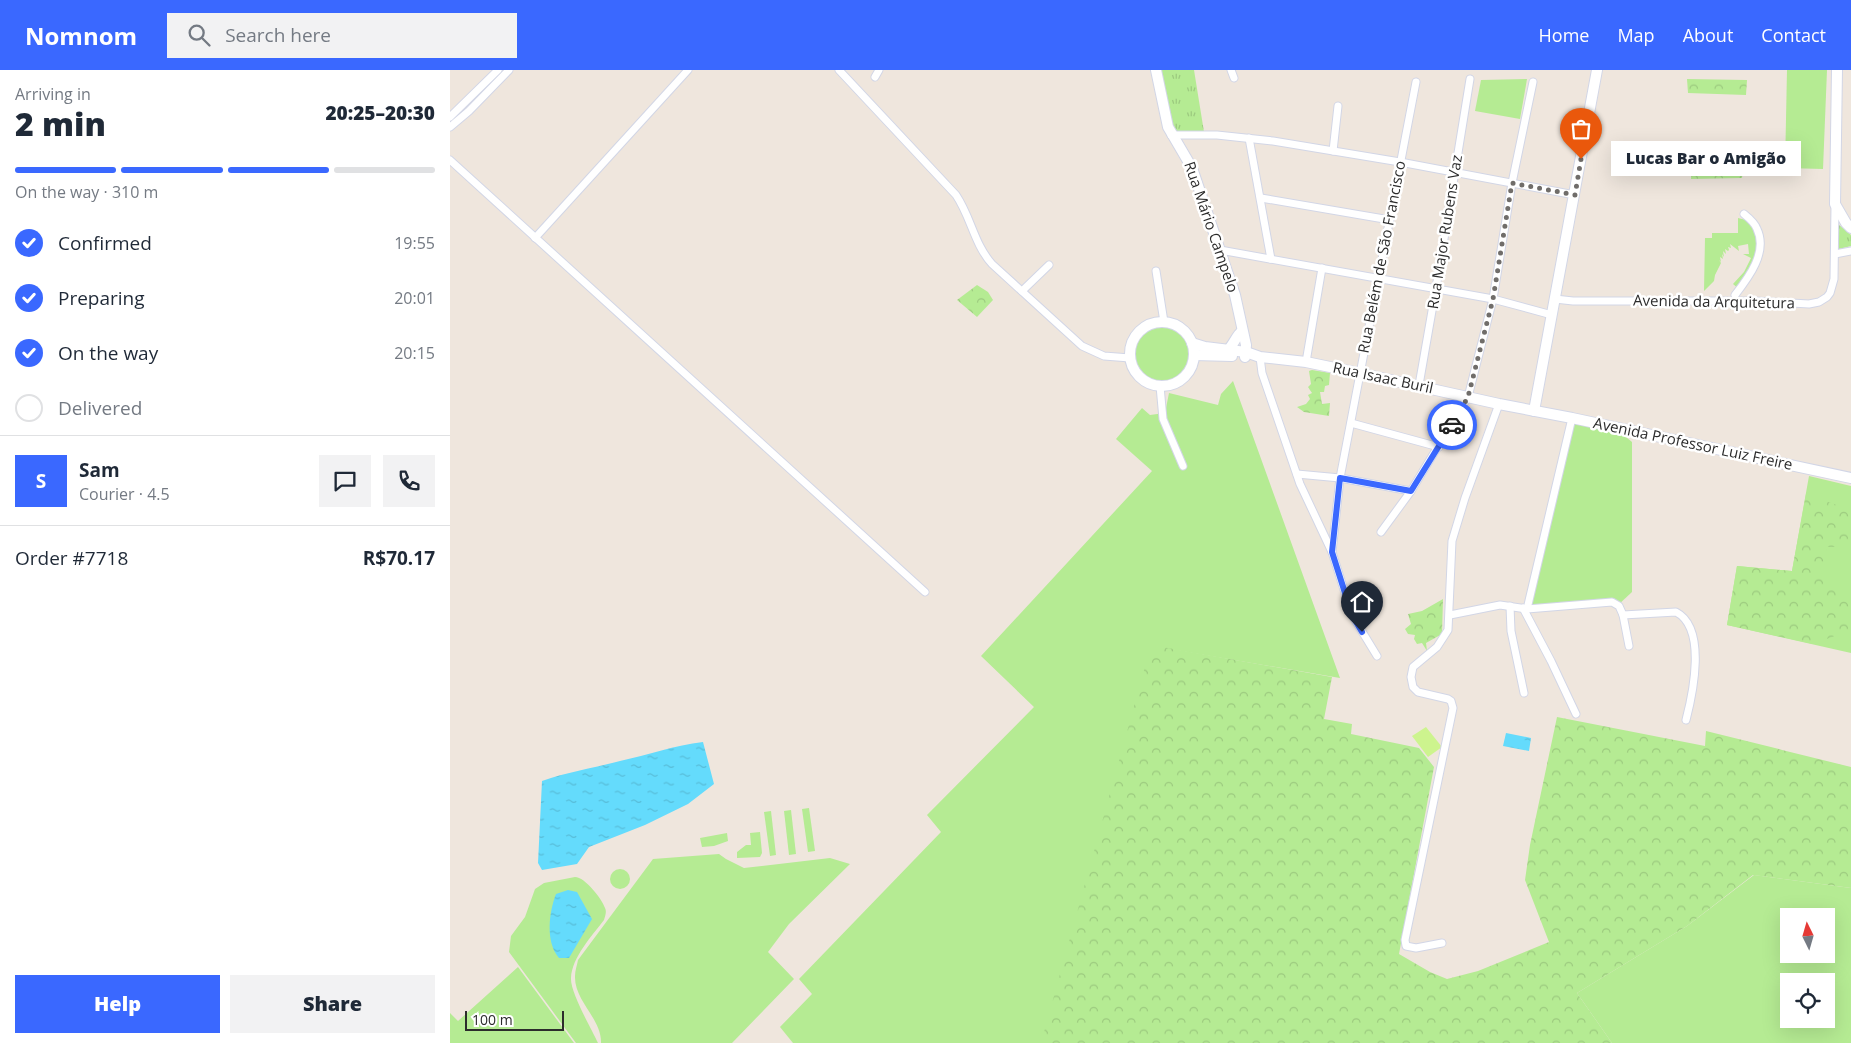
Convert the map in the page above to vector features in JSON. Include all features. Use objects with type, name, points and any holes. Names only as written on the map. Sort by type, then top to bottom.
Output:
[{"type":"main road","name":"Rua Mário Campelo","points":[[1156,70],[1165,118],[1172,135],[1188,160],[1238,304],[1246,355]]},
{"type":"main road","points":[[1534,411],[1597,70]]},
{"type":"main road","name":"Avenida da Arquitetura","points":[[1836,204],[1837,70]]},
{"type":"main road","points":[[1836,204],[1846,223],[1851,228]]},
{"type":"main road","points":[[1170,322],[1181,328],[1190,337],[1192,343],[1194,356],[1190,368],[1183,378],[1172,384],[1160,386],[1147,382],[1137,375],[1130,358],[1130,345],[1136,334],[1151,323],[1170,322]]},
{"type":"main road","points":[[1228,350],[1242,331]]},
{"type":"main road","name":"Rua Isaac Buril","points":[[1192,343],[1256,358],[1306,362],[1359,372],[1534,411]]},
{"type":"main road","name":"Rua Isaac Buril","points":[[1194,356],[1246,355]]},
{"type":"main road","name":"Avenida Professor Luiz Freire","points":[[1534,411],[1851,478]]},
{"type":"street","points":[[450,117],[498,70]]},
{"type":"street","points":[[450,127],[470,111],[509,70]]},
{"type":"street","points":[[535,238],[688,70]]},
{"type":"street","points":[[839,70],[956,195],[965,211],[981,250],[992,264],[1082,346],[1104,356],[1130,358]]},
{"type":"street","points":[[875,77],[878,70]]},
{"type":"street","points":[[1232,70],[1234,78]]},
{"type":"street","name":"Rua Major Rubens Vaz","points":[[1419,385],[1470,79]]},
{"type":"street","name":"Rua Belém de São Francisco","points":[[1332,552],[1340,478],[1416,82]]},
{"type":"street","points":[[1381,532],[1411,491],[1468,397],[1493,299],[1512,183],[1534,82]]},
{"type":"street","points":[[1333,151],[1338,106]]},
{"type":"street","points":[[1172,135],[1217,135],[1249,138],[1400,162],[1575,195]]},
{"type":"street","points":[[1249,138],[1272,258]]},
{"type":"street","points":[[450,160],[925,592]]},
{"type":"street","points":[[1261,198],[1390,220]]},
{"type":"street","name":"Avenida da Arquitetura","points":[[1555,299],[1573,301],[1755,301],[1814,303],[1827,297],[1833,288],[1836,204]]},
{"type":"street","points":[[1735,295],[1756,264],[1759,250],[1758,230],[1744,214]]},
{"type":"street","points":[[1220,250],[1436,288],[1493,299],[1552,314]]},
{"type":"street","points":[[1835,254],[1851,250]]},
{"type":"street","points":[[1022,291],[1049,265]]},
{"type":"street","points":[[1306,362],[1322,268]]},
{"type":"street","points":[[1156,271],[1164,322]]},
{"type":"street","points":[[1260,357],[1262,373],[1297,474],[1340,478],[1411,491]]},
{"type":"street","points":[[1160,386],[1163,419],[1183,466]]},
{"type":"street","points":[[1442,943],[1412,948],[1406,946],[1405,940],[1453,708],[1451,701],[1448,699],[1418,692],[1413,687],[1411,677],[1416,664],[1437,647],[1446,636],[1450,615],[1452,541],[1465,498],[1499,404]]},
{"type":"street","points":[[1572,418],[1525,609],[1576,714]]},
{"type":"street","points":[[1351,423],[1438,447]]},
{"type":"street","name":"Rua Belém de São Francisco","points":[[1297,474],[1332,552],[1352,615],[1377,656]]},
{"type":"street","points":[[1450,615],[1488,606],[1510,606],[1525,609],[1612,602],[1619,606],[1623,615],[1629,646]]},
{"type":"street","points":[[1510,606],[1511,631],[1524,693]]},
{"type":"street","points":[[1623,615],[1668,611],[1680,614],[1685,621],[1694,644],[1695,663],[1695,677],[1686,720]]},
{"type":"green space","points":[[1158,70],[1194,70],[1204,132],[1172,131]]},
{"type":"green space","points":[[1787,70],[1827,70],[1823,169],[1785,168]]},
{"type":"green space","points":[[1527,79],[1520,119],[1475,111],[1481,80]]},
{"type":"green space","points":[[1687,79],[1747,80],[1746,95],[1688,93]]},
{"type":"green space","points":[[1692,160],[1744,160],[1742,178],[1691,179]]},
{"type":"green space","points":[[1738,218],[1750,221],[1758,235],[1757,255],[1739,289],[1733,284],[1744,272],[1751,258],[1743,254],[1749,254],[1748,244],[1738,246],[1739,251],[1730,244],[1731,248],[1728,247],[1728,251],[1725,249],[1726,254],[1723,251],[1723,259],[1720,257],[1721,263],[1714,281],[1704,291],[1705,238],[1712,238],[1712,233],[1738,233]]},
{"type":"green space","points":[[1839,225],[1851,235],[1851,246],[1839,249]]},
{"type":"green space","points":[[977,285],[988,292],[993,300],[977,317],[957,300]]},
{"type":"green space","points":[[1162,326],[1182,334],[1190,354],[1182,374],[1162,382],[1142,374],[1134,354],[1142,334]]},
{"type":"green space","points":[[1309,371],[1330,373],[1329,385],[1325,386],[1324,392],[1320,392],[1322,404],[1330,403],[1329,416],[1304,412],[1297,407],[1306,404],[1310,399],[1308,395],[1312,393],[1308,387],[1311,384]]},
{"type":"green space","points":[[1233,381],[1340,678],[1152,646],[1043,1043],[793,1043],[780,1027],[812,994],[799,979],[941,832],[927,815],[1034,707],[981,656],[1152,471],[1116,439],[1142,408],[1150,415],[1165,413],[1169,393],[1218,405],[1221,394]]},
{"type":"green space","points":[[1572,418],[1615,428],[1632,442],[1632,592],[1618,605],[1538,610],[1530,602]]},
{"type":"green space","points":[[1809,476],[1851,486],[1851,653],[1727,625],[1737,566],[1792,571]]},
{"type":"green space","points":[[1806,494],[1851,510],[1851,547],[1827,547],[1826,581],[1851,596],[1851,630],[1813,644],[1727,625],[1737,566],[1792,571]]},
{"type":"green space","points":[[1443,599],[1442,634],[1426,643],[1427,651],[1422,643],[1417,644],[1414,639],[1415,635],[1408,634],[1405,629],[1411,624],[1408,614],[1422,611]]},
{"type":"green space","points":[[1151,645],[1332,677],[1324,719],[1352,724],[1351,734],[1419,748],[1434,767],[1399,954],[1430,972],[1447,979],[1478,971],[1549,942],[1525,880],[1530,845],[1557,717],[1705,746],[1706,731],[1851,767],[1851,888],[1753,875],[1687,926],[1577,993],[1612,1043],[1041,1043]]},
{"type":"green space","points":[[1426,727],[1442,747],[1428,757],[1412,736]]},
{"type":"green space","points":[[809,808],[815,851],[808,852],[802,809]]},
{"type":"green space","points":[[791,810],[796,854],[789,855],[784,811]]},
{"type":"green space","points":[[771,811],[776,855],[770,856],[764,812]]},
{"type":"green space","points":[[760,832],[762,853],[760,857],[737,858],[737,852],[746,845],[751,845],[750,833]]},
{"type":"green space","points":[[727,833],[728,841],[714,846],[702,847],[700,838]]},
{"type":"green space","points":[[719,854],[744,868],[830,858],[850,864],[789,924],[768,952],[794,979],[732,1043],[601,1043],[597,1026],[583,1002],[576,985],[575,974],[578,960],[653,859]]},
{"type":"green space","points":[[620,869],[627,872],[630,879],[627,886],[620,889],[613,886],[610,879],[613,872]]},
{"type":"green space","points":[[1754,875],[1851,888],[1851,1043],[1612,1043],[1577,993],[1687,926]]},
{"type":"green space","points":[[575,877],[593,889],[606,911],[604,920],[575,962],[571,978],[577,1001],[598,1043],[576,1043],[509,952],[511,936],[525,917],[535,889],[544,883]]},
{"type":"green space","points":[[518,967],[574,1043],[450,1043],[450,1013],[458,1021]]},
{"type":"water","points":[[1506,733],[1531,738],[1529,751],[1503,746]]},
{"type":"water","points":[[703,742],[714,784],[688,804],[645,825],[589,847],[577,864],[542,870],[538,863],[542,781]]},
{"type":"water","points":[[568,890],[577,892],[592,919],[569,958],[559,958],[552,944],[550,918],[556,894]]},
{"type":"way so far","points":[[1452,425],[1468,397],[1493,299],[1512,183],[1575,195],[1581,159]]},
{"type":"place","name":"Lucas Bar o Amigão","points":[[1581,159]]},
{"type":"route","points":[[1362,632],[1352,615],[1332,552],[1340,478],[1411,491],[1452,425]]}]
